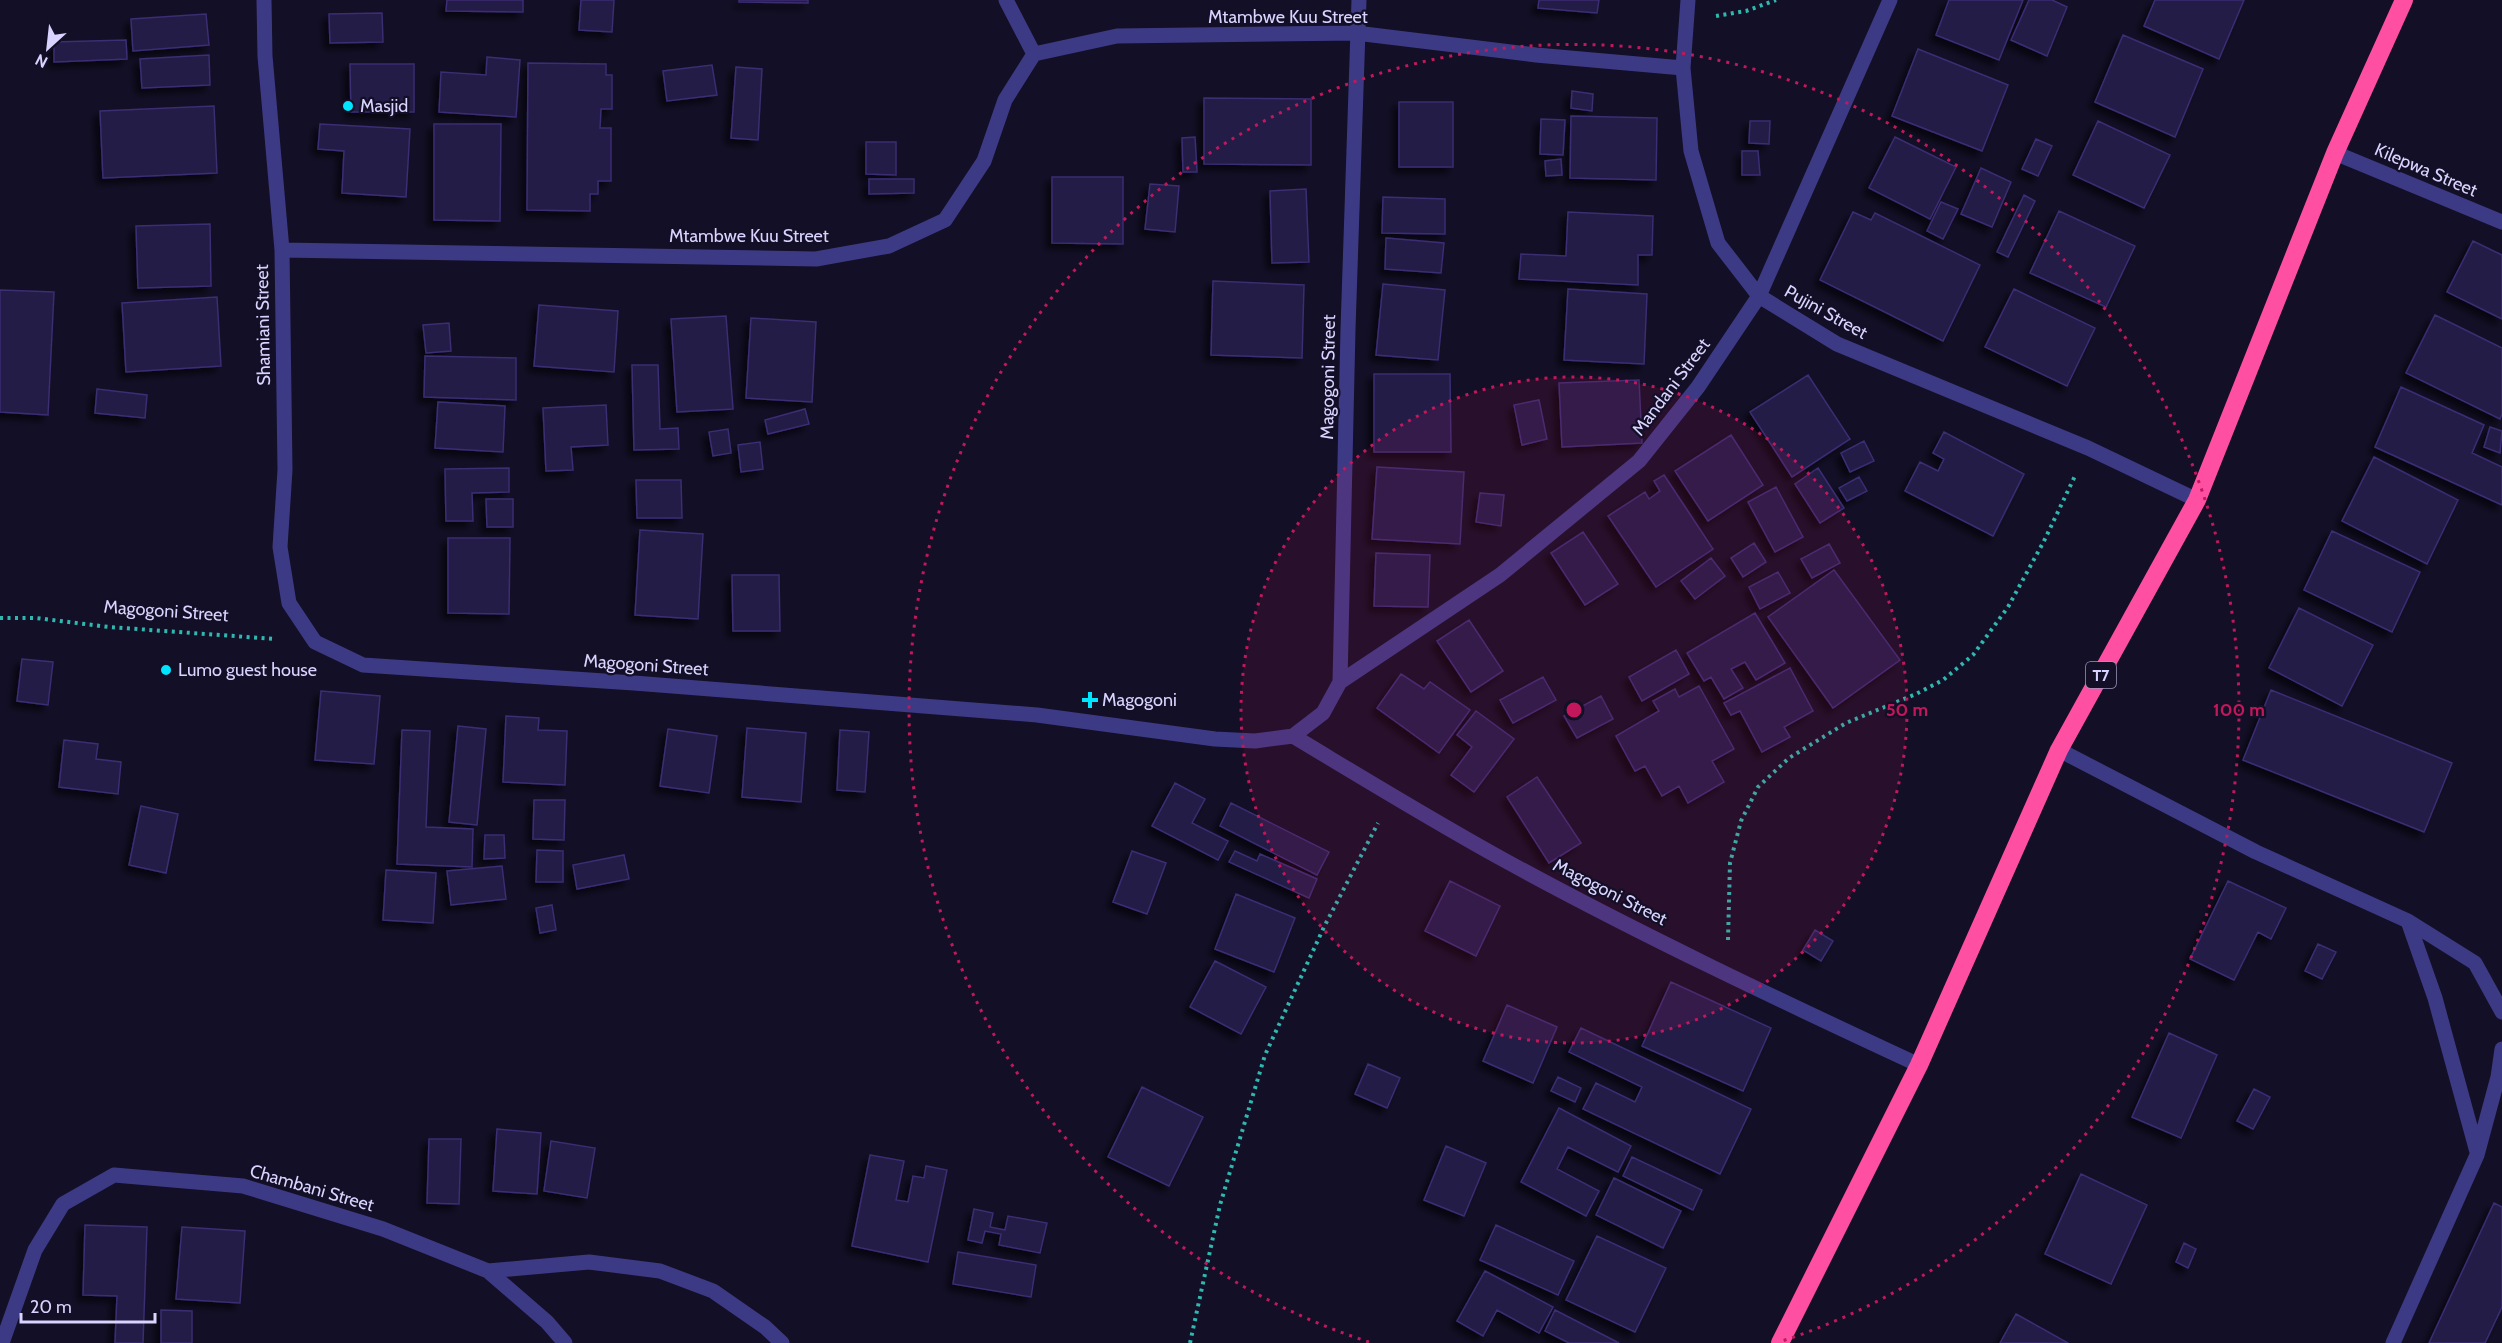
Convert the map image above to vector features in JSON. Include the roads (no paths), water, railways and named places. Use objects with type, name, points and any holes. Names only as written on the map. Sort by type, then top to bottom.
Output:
[{"type":"highway","name":"T7","points":[[1780,1343],[1919,1065],[2059,750],[2197,500],[2335,153],[2404,0]]},
{"type":"street","name":"Shamiani Street","points":[[264,0],[265,56],[282,250],[285,470],[280,547],[289,603],[315,642]]},
{"type":"street","points":[[1006,0],[1034,54]]},
{"type":"street","name":"Magogoni Street","points":[[315,642],[363,665],[1037,714],[1215,739],[1256,741],[1293,736],[1323,713],[1340,682],[1356,33],[1359,0]]},
{"type":"street","name":"Pujini Street","points":[[1688,0],[1683,68],[1691,151],[1718,243],[1759,296],[1838,344],[2088,447],[2197,500]]},
{"type":"street","name":"Mandani Street","points":[[1340,682],[1500,574],[1639,461],[1698,387],[1759,296],[1890,0]]},
{"type":"street","name":"Mtambwe Kuu Street","points":[[282,250],[816,259],[889,246],[945,220],[984,160],[1005,100],[1034,54],[1117,36],[1356,33],[1536,55],[1683,68]]},
{"type":"street","name":"Kilepwa Street","points":[[2335,153],[2502,222]]},
{"type":"street","name":"Magogoni Street","points":[[1293,736],[1505,861],[1730,977],[1919,1065]]},
{"type":"street","points":[[2059,750],[2256,852],[2408,921],[2475,963],[2502,1012]]},
{"type":"street","points":[[2408,921],[2435,998],[2477,1155]]},
{"type":"street","points":[[2393,1343],[2477,1155],[2498,1077],[2502,1048]]},
{"type":"street","name":"Chambani Street","points":[[2,1343],[35,1250],[63,1204],[114,1175],[243,1186],[383,1229],[488,1271],[547,1322],[564,1343]]},
{"type":"street","points":[[488,1271],[589,1262],[660,1271],[713,1291],[765,1327],[782,1343]]},
{"type":"place","name":"Masjid","points":[[348,106]]},
{"type":"place","name":"Lumo guest house","points":[[166,670]]},
{"type":"place","name":"Magogoni","points":[[1090,700]]}]
